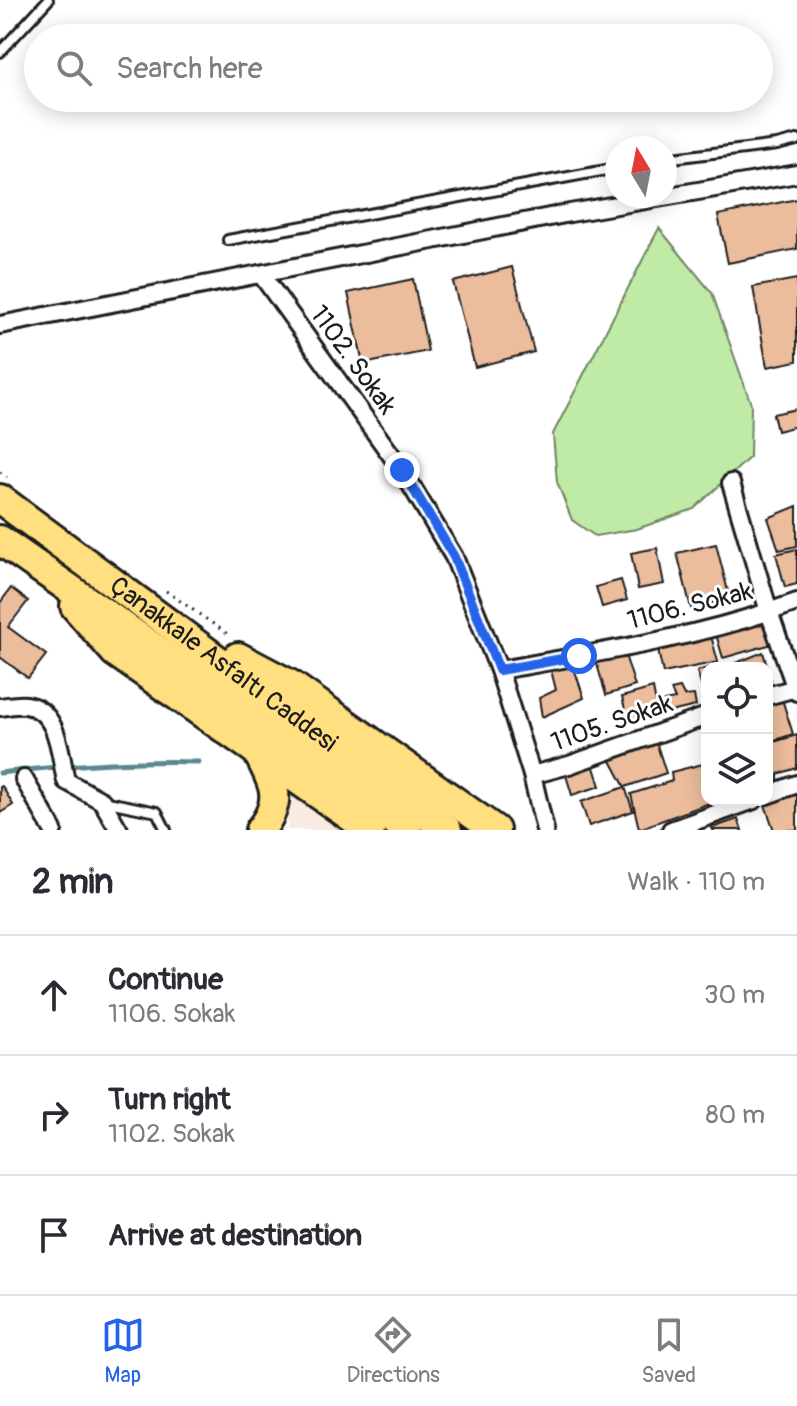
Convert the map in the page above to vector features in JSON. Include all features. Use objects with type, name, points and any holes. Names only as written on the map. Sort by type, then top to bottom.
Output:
[{"type":"highway","name":"Çanakkale Asfaltı Caddesi","points":[[0,499],[447,830]]},
{"type":"highway","name":"Çanakkale Asfaltı Caddesi","points":[[0,540],[290,743],[407,830]]},
{"type":"highway","points":[[42,570],[115,652],[370,830]]},
{"type":"highway","points":[[156,613],[291,685],[495,830]]},
{"type":"highway","points":[[258,752],[275,786],[271,817],[260,830]]},
{"type":"street","points":[[0,325],[570,213],[797,174]]},
{"type":"street","name":"1102. Sokak","points":[[261,274],[402,470],[454,557],[499,670],[532,775],[545,830]]},
{"type":"street","points":[[731,483],[796,690],[773,695]]},
{"type":"street","name":"1106. Sokak","points":[[499,670],[670,637],[797,602]]},
{"type":"street","points":[[0,707],[25,705],[41,710],[55,729],[66,781],[102,801],[119,830]]},
{"type":"street","name":"1105. Sokak","points":[[532,775],[701,718]]},
{"type":"street","points":[[24,779],[53,830]]},
{"type":"street","points":[[773,793],[797,784]]},
{"type":"street","points":[[671,830],[737,806]]},
{"type":"lane","points":[[26,24],[48,0]]},
{"type":"lane","points":[[0,52],[24,26]]},
{"type":"lane","points":[[677,158],[797,140]]},
{"type":"lane","points":[[228,240],[605,170]]},
{"type":"lane","points":[[102,801],[157,812],[166,830]]},
{"type":"shaded area","points":[[291,791],[344,830],[287,830]]},
{"type":"green space","points":[[659,228],[712,293],[751,404],[750,457],[694,509],[637,529],[595,536],[572,520],[557,482],[553,434]]},
{"type":"building","points":[[797,199],[797,249],[728,263],[718,215]]},
{"type":"building","points":[[512,267],[534,352],[475,367],[453,282]]},
{"type":"building","points":[[413,279],[428,351],[363,364],[348,293]]},
{"type":"building","points":[[797,279],[797,361],[767,367],[753,287]]},
{"type":"building","points":[[797,409],[797,426],[777,431],[773,414]]},
{"type":"building","points":[[797,506],[797,546],[779,550],[768,518]]},
{"type":"building","points":[[716,544],[730,599],[691,608],[677,553]]},
{"type":"building","points":[[657,548],[664,584],[638,589],[631,553]]},
{"type":"building","points":[[797,549],[797,584],[785,587],[776,554]]},
{"type":"building","points":[[621,580],[627,600],[602,607],[596,587]]},
{"type":"building","points":[[11,588],[28,601],[8,627],[46,655],[28,678],[0,657],[0,603]]},
{"type":"building","points":[[764,617],[772,644],[723,658],[715,631]]},
{"type":"building","points":[[710,632],[718,662],[701,662],[701,665],[663,673],[657,646]]},
{"type":"building","points":[[763,652],[766,662],[739,662]]},
{"type":"building","points":[[625,655],[635,686],[606,695],[596,661]]},
{"type":"building","points":[[572,662],[584,698],[542,717],[539,698],[556,690],[550,666]]},
{"type":"building","points":[[653,688],[658,714],[628,722],[622,697]]},
{"type":"building","points":[[680,688],[684,696],[694,695],[696,706],[666,713],[664,701],[675,699],[671,690]]},
{"type":"building","points":[[781,696],[793,734],[773,741],[773,734],[773,699]]},
{"type":"building","points":[[797,735],[797,768],[778,774],[778,786],[773,787],[773,742]]},
{"type":"building","points":[[656,742],[666,773],[625,787],[609,757]]},
{"type":"building","points":[[593,764],[600,786],[572,795],[565,772]]},
{"type":"building","points":[[701,764],[701,806],[639,829],[631,794],[672,781],[671,772]]},
{"type":"building","points":[[0,787],[13,805],[0,813]]},
{"type":"building","points":[[625,787],[633,811],[589,826],[581,802]]},
{"type":"building","points":[[797,792],[797,830],[774,830],[765,806],[773,806],[773,799]]},
{"type":"building","points":[[738,819],[742,830],[712,828]]},
{"type":"waterway","points":[[0,773],[100,764],[199,762]]},
{"type":"route","points":[[402,470],[454,557],[499,670],[579,656]]}]
